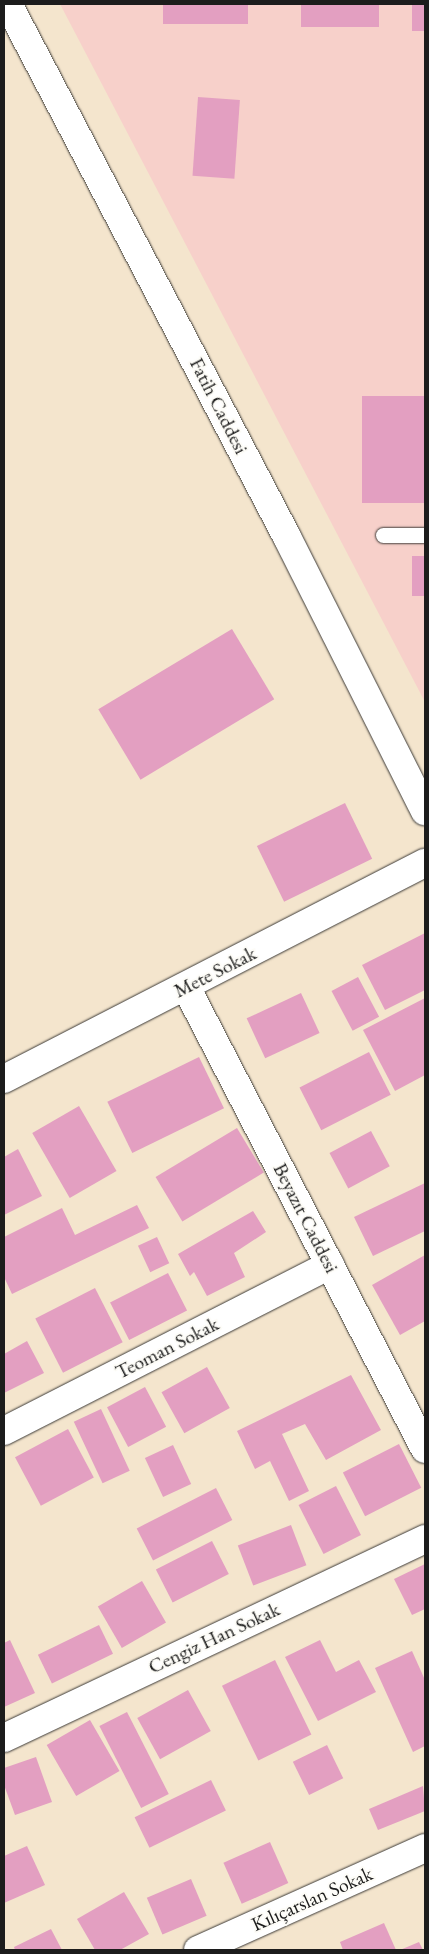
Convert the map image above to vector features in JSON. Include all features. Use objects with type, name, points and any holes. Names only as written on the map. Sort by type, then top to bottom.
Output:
[{"type":"street","name":"Fatih Caddesi","points":[[8,4],[278,519],[425,811]]},
{"type":"street","name":"Mete Sokak","points":[[4,1079],[425,863]]},
{"type":"street","name":"Beyazıt Caddesi","points":[[186,987],[425,1449]]},
{"type":"street","name":"Teoman Sokak","points":[[4,1431],[330,1266]]},
{"type":"street","name":"Cengiz Han Sokak","points":[[4,1738],[425,1538]]},
{"type":"street","name":"Kılıçarslan Sokak","points":[[198,1950],[425,1848]]},
{"type":"lane","points":[[383,535],[425,535]]},
{"type":"shaded area","points":[[60,4],[425,4],[425,702]]},
{"type":"building","points":[[163,4],[248,4],[248,24],[163,24]]},
{"type":"building","points":[[301,4],[379,4],[379,27],[301,27]]},
{"type":"building","points":[[412,4],[425,4],[425,31],[412,31]]},
{"type":"building","points":[[198,97],[240,100],[234,179],[192,176]]},
{"type":"building","points":[[362,396],[425,396],[425,503],[362,503]]},
{"type":"building","points":[[412,556],[425,556],[425,596],[412,596]]},
{"type":"building","points":[[232,629],[274,699],[141,780],[98,709]]},
{"type":"building","points":[[345,803],[372,859],[284,902],[257,846]]},
{"type":"building","points":[[425,933],[425,990],[385,1010],[362,965]]},
{"type":"building","points":[[358,977],[379,1017],[353,1031],[332,991]]},
{"type":"building","points":[[301,993],[320,1033],[265,1058],[247,1018]]},
{"type":"building","points":[[425,998],[425,1075],[395,1091],[363,1030]]},
{"type":"building","points":[[369,1052],[391,1095],[321,1130],[300,1087]]},
{"type":"building","points":[[199,1057],[224,1108],[132,1153],[107,1102]]},
{"type":"building","points":[[79,1106],[116,1171],[70,1198],[32,1133]]},
{"type":"building","points":[[237,1128],[264,1173],[182,1222],[156,1177]]},
{"type":"building","points":[[371,1131],[390,1166],[348,1188],[330,1153]]},
{"type":"building","points":[[18,1149],[42,1196],[4,1215],[4,1157]]},
{"type":"building","points":[[425,1183],[425,1231],[373,1256],[354,1217]]},
{"type":"building","points":[[137,1205],[149,1228],[12,1294],[4,1277],[4,1237],[62,1208],[75,1235]]},
{"type":"building","points":[[253,1211],[266,1232],[234,1253],[245,1277],[207,1296],[194,1272],[190,1276],[178,1254]]},
{"type":"building","points":[[157,1237],[169,1263],[150,1272],[138,1246]]},
{"type":"building","points":[[425,1255],[425,1321],[400,1335],[372,1285]]},
{"type":"building","points":[[168,1273],[187,1310],[129,1340],[110,1303]]},
{"type":"building","points":[[95,1288],[123,1342],[63,1373],[35,1318]]},
{"type":"building","points":[[27,1341],[44,1373],[4,1393],[4,1354]]},
{"type":"building","points":[[207,1367],[230,1408],[184,1433],[162,1392]]},
{"type":"building","points":[[351,1375],[381,1430],[326,1460],[305,1424],[282,1434],[309,1491],[289,1501],[270,1461],[255,1469],[237,1431]]},
{"type":"building","points":[[145,1387],[166,1427],[128,1447],[107,1407]]},
{"type":"building","points":[[101,1409],[130,1471],[103,1483],[74,1422]]},
{"type":"building","points":[[68,1429],[94,1478],[41,1506],[15,1457]]},
{"type":"building","points":[[399,1444],[421,1488],[365,1516],[343,1473]]},
{"type":"building","points":[[173,1445],[191,1484],[163,1497],[145,1458]]},
{"type":"building","points":[[336,1486],[361,1535],[324,1554],[299,1505]]},
{"type":"building","points":[[216,1488],[232,1520],[153,1560],[137,1528]]},
{"type":"building","points":[[291,1525],[306,1565],[253,1586],[238,1545]]},
{"type":"building","points":[[212,1541],[229,1574],[173,1603],[156,1570]]},
{"type":"building","points":[[425,1564],[425,1609],[412,1615],[394,1579]]},
{"type":"building","points":[[142,1581],[166,1623],[122,1648],[98,1606]]},
{"type":"building","points":[[99,1625],[113,1654],[52,1684],[38,1655]]},
{"type":"building","points":[[10,1640],[35,1693],[4,1707],[4,1643]]},
{"type":"building","points":[[320,1640],[336,1672],[359,1660],[376,1692],[318,1721],[285,1657]]},
{"type":"building","points":[[412,1651],[425,1680],[425,1746],[413,1752],[375,1668]]},
{"type":"building","points":[[275,1660],[311,1735],[258,1760],[222,1686]]},
{"type":"building","points":[[188,1690],[211,1731],[160,1759],[137,1718]]},
{"type":"building","points":[[127,1712],[169,1794],[141,1808],[99,1726]]},
{"type":"building","points":[[90,1720],[120,1771],[76,1796],[47,1745]]},
{"type":"building","points":[[327,1745],[343,1778],[309,1795],[293,1762]]},
{"type":"building","points":[[36,1757],[52,1802],[15,1815],[4,1785],[4,1768]]},
{"type":"building","points":[[211,1780],[226,1811],[150,1848],[135,1817]]},
{"type":"building","points":[[423,1786],[425,1811],[378,1830],[369,1809]]},
{"type":"building","points":[[270,1842],[288,1883],[242,1904],[223,1863]]},
{"type":"building","points":[[27,1846],[45,1885],[4,1903],[4,1856]]},
{"type":"building","points":[[191,1879],[207,1916],[162,1935],[147,1898]]},
{"type":"building","points":[[124,1892],[149,1934],[120,1950],[95,1950],[77,1919]]},
{"type":"building","points":[[384,1923],[396,1950],[343,1950],[340,1942]]},
{"type":"building","points":[[51,1929],[62,1950],[15,1950],[14,1947]]},
{"type":"building","points":[[419,1942],[423,1950],[400,1950]]}]
